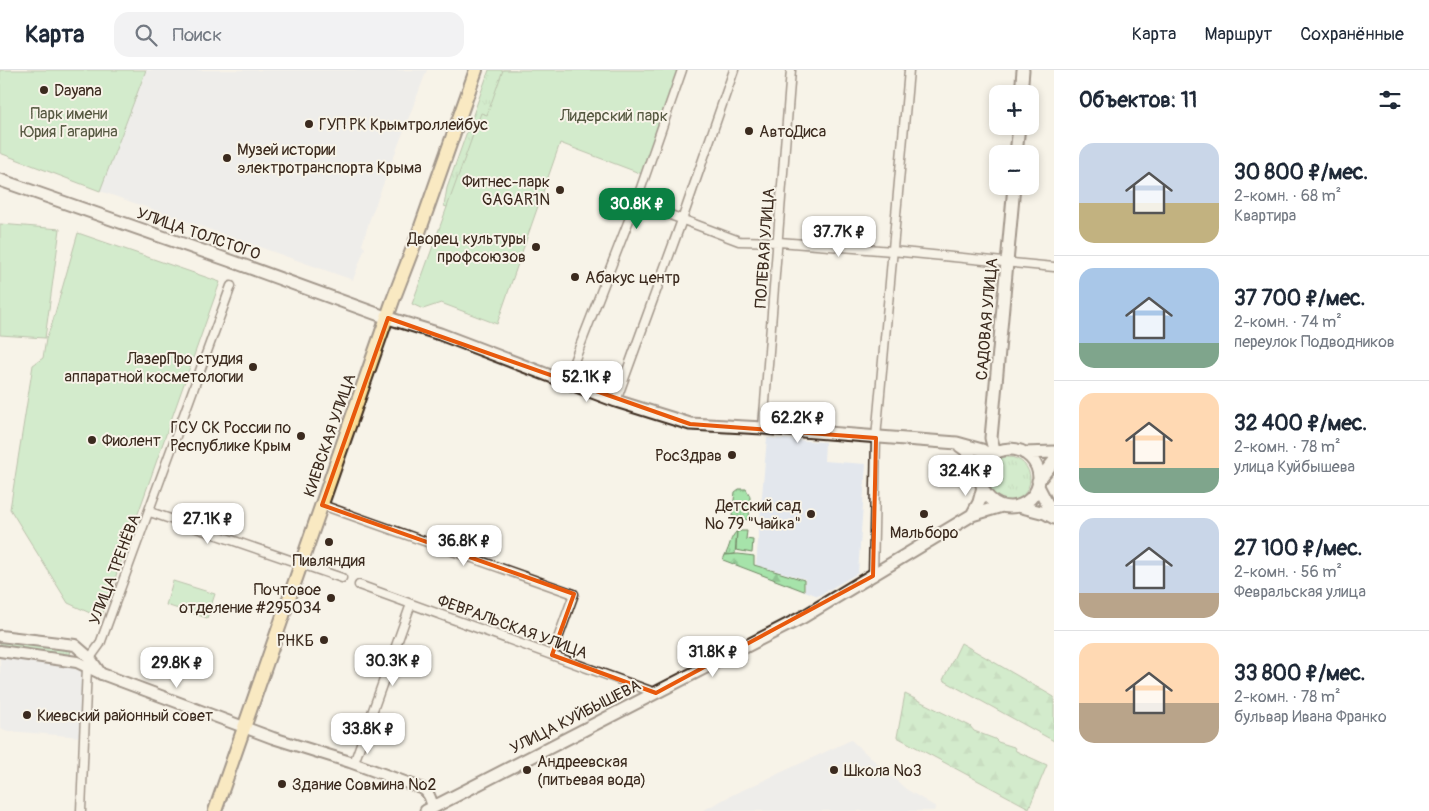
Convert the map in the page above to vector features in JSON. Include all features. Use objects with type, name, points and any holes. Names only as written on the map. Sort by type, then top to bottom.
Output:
[{"type":"main road","name":"КИЕВСКАЯ УЛИЦА","points":[[215,811],[476,70]]},
{"type":"main road","points":[[1022,85],[1023,70]]},
{"type":"main road","name":"УЛИЦА ТОЛСТОГО","points":[[0,180],[388,318],[440,334],[616,401],[690,424],[957,443],[993,455]]},
{"type":"main road","name":"САДОВАЯ УЛИЦА","points":[[993,455],[992,438],[1013,195]]},
{"type":"main road","points":[[957,443],[967,451],[988,496],[1002,506],[1018,506],[1054,517]]},
{"type":"main road","points":[[972,515],[979,502],[984,465],[993,455],[1007,450],[1024,453],[1054,452]]},
{"type":"main road","points":[[1024,453],[1035,465],[1038,484],[1054,517]]},
{"type":"main road","points":[[1018,506],[1028,500],[1054,461]]},
{"type":"main road","name":"УЛИЦА КУЙБЫШЕВА","points":[[431,810],[803,617],[874,576],[972,515],[1002,506]]},
{"type":"street","points":[[566,382],[636,202],[682,70]]},
{"type":"street","points":[[616,401],[734,70]]},
{"type":"street","name":"ПОЛЕВАЯ УЛИЦА","points":[[763,428],[791,70]]},
{"type":"street","points":[[874,576],[876,438],[909,70]]},
{"type":"street","points":[[636,202],[738,240],[892,251],[1054,267]]},
{"type":"street","name":"УЛИЦА ТРЕНЁВА","points":[[81,811],[88,662],[100,644],[150,512],[231,286]]},
{"type":"street","points":[[322,506],[574,594],[552,655]]},
{"type":"street","points":[[150,512],[342,578]]},
{"type":"street","name":"ФЕВРАЛЬСКАЯ УЛИЦА","points":[[360,585],[656,692]]},
{"type":"street","points":[[354,763],[411,604]]},
{"type":"street","points":[[0,636],[75,645],[88,662],[102,674],[244,727],[354,763],[425,790],[431,810]]},
{"type":"street","points":[[0,651],[88,662]]},
{"type":"highlighted area","points":[[388,318],[690,424],[876,438],[873,576],[656,693],[552,655],[574,594],[322,505]]},
{"type":"shaded area","points":[[146,70],[427,70],[370,219],[362,245],[365,248],[353,280],[100,191]]},
{"type":"shaded area","name":"Детский сад № 79 \"Чайка\"","points":[[767,438],[825,442],[824,461],[866,464],[858,573],[818,596],[805,591],[805,579],[756,565]]},
{"type":"shaded area","points":[[0,655],[84,668],[81,737],[8,731],[0,728]]},
{"type":"shaded area","name":"Школа №3","points":[[851,740],[906,789],[936,807],[934,811],[702,811],[732,795]]},
{"type":"green space","name":"Парк имени Юрия Гагарина","points":[[0,70],[146,70],[100,191],[0,153]]},
{"type":"green space","points":[[489,70],[516,70],[453,209],[444,206],[447,188]]},
{"type":"green space","name":"Лидерский парк","points":[[503,70],[678,70],[642,174],[560,143],[497,324],[441,303],[423,309],[412,304],[481,113],[487,115]]},
{"type":"green space","points":[[0,224],[60,229],[45,338],[0,335]]},
{"type":"green space","name":"Фиолент","points":[[78,233],[220,282],[101,618],[68,603],[10,509],[33,365],[43,358],[46,339]]},
{"type":"green space","points":[[1008,457],[1020,461],[1026,467],[1030,479],[1026,491],[1020,497],[1008,501],[996,497],[990,491],[986,479],[990,467],[996,461]]},
{"type":"green space","points":[[739,489],[746,489],[750,496],[749,520],[732,516],[735,492]]},
{"type":"green space","points":[[737,531],[735,554],[725,555],[733,537]]},
{"type":"green space","points":[[737,531],[747,531],[746,539],[753,540],[752,553],[736,550]]},
{"type":"green space","points":[[725,555],[754,556],[754,565],[804,580],[804,591],[723,560]]},
{"type":"green space","points":[[173,581],[215,594],[207,618],[166,605]]},
{"type":"green space","points":[[0,639],[71,647],[70,658],[0,648]]},
{"type":"green space","points":[[961,643],[1054,697],[1054,741],[943,680]]},
{"type":"green space","points":[[905,694],[970,726],[974,731],[1014,747],[1016,751],[1047,765],[1029,808],[897,737]]},
{"type":"place","name":"Dayana","points":[[44,90]]},
{"type":"place","name":"ГУП РК Крымтроллейбус","points":[[309,124]]},
{"type":"place","name":"АвтоДиса","points":[[749,131]]},
{"type":"place","name":"Музей истории электротранспорта Крыма","points":[[227,158]]},
{"type":"place","name":"Фитнес-парк GAGAR1N","points":[[560,190]]},
{"type":"place","name":"Дворец культуры профсоюзов","points":[[536,247]]},
{"type":"place","name":"Абакус центр","points":[[575,277]]},
{"type":"place","name":"ЛазерПро студия аппаратной косметологии","points":[[253,367]]},
{"type":"place","name":"ГСУ СК России по Республике Крым","points":[[301,436]]},
{"type":"place","name":"Фиолент","points":[[92,440]]},
{"type":"place","name":"РосЗдрав","points":[[732,455]]},
{"type":"place","name":"Детский сад № 79 \"Чайка\"","points":[[811,514]]},
{"type":"place","name":"Мальборо","points":[[924,514]]},
{"type":"place","name":"Пивляндия","points":[[329,542]]},
{"type":"place","name":"Почтовое отделение #295034","points":[[331,598]]},
{"type":"place","name":"РНКБ","points":[[324,640]]},
{"type":"place","name":"Киевский районный совет","points":[[27,715]]},
{"type":"place","name":"Андреевская (питьевая вода)","points":[[527,770]]},
{"type":"place","name":"Школа №3","points":[[834,770]]},
{"type":"place","name":"Здание Совмина №2","points":[[282,784]]}]
